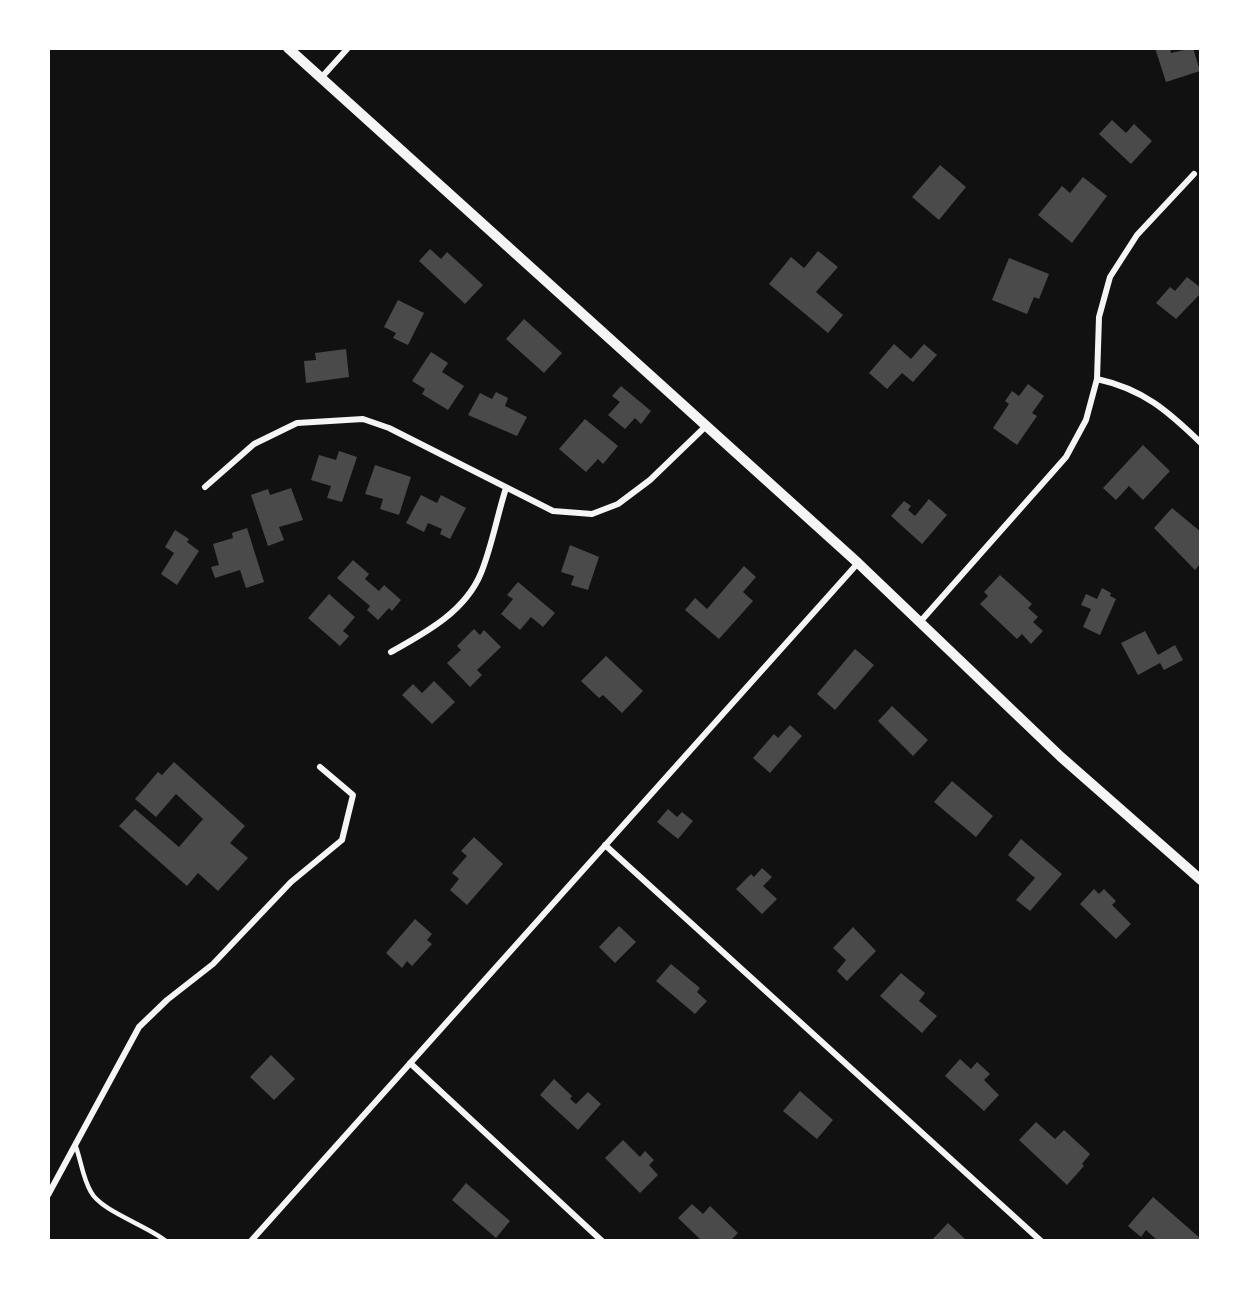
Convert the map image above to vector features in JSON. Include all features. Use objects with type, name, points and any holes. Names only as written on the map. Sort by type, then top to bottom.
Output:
[{"type":"street","points":[[288,48],[858,563],[1061,757],[1201,880]]},
{"type":"street","points":[[321,78],[348,48]]},
{"type":"street","points":[[920,622],[1066,457],[1086,420],[1097,379],[1099,317],[1110,277],[1137,235],[1194,174]]},
{"type":"street","points":[[1097,379],[1124,385],[1165,408],[1201,442]]},
{"type":"street","points":[[205,487],[254,444],[297,423],[363,419],[389,428],[553,511],[592,514],[618,504],[650,480],[706,426]]},
{"type":"street","points":[[391,652],[430,631],[458,607],[475,583],[480,575],[506,488]]},
{"type":"street","points":[[251,1241],[858,563]]},
{"type":"street","points":[[48,1195],[139,1027],[167,1000],[213,964],[291,882],[342,840],[354,795],[320,767]]},
{"type":"street","points":[[605,845],[1041,1241]]},
{"type":"street","points":[[410,1063],[602,1241]]},
{"type":"lane","points":[[76,1147],[89,1190],[98,1202],[147,1227],[166,1241]]},
{"type":"building","points":[[1155,48],[1170,48],[1171,53],[1193,48],[1200,71],[1166,82]]},
{"type":"building","points":[[1112,120],[1126,133],[1134,124],[1152,141],[1131,164],[1099,134]]},
{"type":"building","points":[[940,165],[966,187],[939,220],[912,197]]},
{"type":"building","points":[[1083,177],[1107,196],[1072,243],[1038,215],[1062,186],[1070,193]]},
{"type":"building","points":[[430,249],[441,259],[447,252],[483,285],[465,304],[419,261]]},
{"type":"building","points":[[818,251],[838,267],[816,292],[843,315],[828,333],[769,284],[791,257],[804,268]]},
{"type":"building","points":[[1009,258],[1049,274],[1039,299],[1034,297],[1027,314],[992,300]]},
{"type":"building","points":[[1187,277],[1201,288],[1201,293],[1176,319],[1156,303],[1170,287],[1175,291]]},
{"type":"building","points":[[398,300],[424,313],[408,345],[393,338],[396,333],[384,327]]},
{"type":"building","points":[[524,319],[562,353],[544,373],[506,339]]},
{"type":"building","points":[[894,344],[911,359],[924,344],[937,355],[913,382],[902,373],[887,389],[869,373]]},
{"type":"building","points":[[346,349],[349,377],[306,383],[304,361],[316,360],[315,353]]},
{"type":"building","points":[[431,352],[448,363],[442,372],[464,386],[448,410],[422,394],[425,389],[412,381]]},
{"type":"building","points":[[1028,384],[1044,396],[1032,413],[1037,416],[1017,445],[993,428],[1009,404],[1005,401],[1012,391],[1019,396]]},
{"type":"building","points":[[621,386],[651,411],[641,424],[635,418],[625,429],[608,415],[620,402],[612,396]]},
{"type":"building","points":[[496,392],[508,398],[505,406],[527,417],[517,436],[468,415],[480,393],[492,399]]},
{"type":"building","points":[[585,419],[618,446],[603,464],[598,459],[586,472],[559,449]]},
{"type":"building","points":[[1143,445],[1170,471],[1143,500],[1129,486],[1116,500],[1103,488]]},
{"type":"building","points":[[339,451],[357,457],[342,502],[327,498],[331,486],[311,480],[319,455],[336,460]]},
{"type":"building","points":[[375,465],[411,477],[399,515],[380,509],[383,499],[365,494]]},
{"type":"building","points":[[291,488],[303,520],[279,527],[284,540],[268,546],[251,495],[268,489],[270,495]]},
{"type":"building","points":[[421,495],[437,503],[441,495],[466,508],[450,539],[440,534],[442,529],[428,523],[424,532],[406,523]]},
{"type":"building","points":[[929,499],[947,515],[922,544],[891,516],[904,501],[911,506],[908,510],[915,516]]},
{"type":"building","points":[[1172,508],[1201,532],[1201,563],[1195,570],[1154,528]]},
{"type":"building","points":[[247,528],[264,582],[246,588],[240,570],[215,578],[211,567],[219,565],[213,544],[233,538],[232,533]]},
{"type":"building","points":[[175,530],[189,539],[187,542],[199,551],[177,585],[161,574],[174,553],[165,547]]},
{"type":"building","points":[[570,545],[599,557],[588,590],[571,585],[574,576],[561,572]]},
{"type":"building","points":[[353,560],[369,574],[365,579],[379,591],[384,585],[401,600],[392,611],[389,608],[378,620],[367,610],[370,606],[337,578]]},
{"type":"building","points":[[744,566],[756,577],[743,592],[753,601],[719,639],[685,610],[695,598],[707,609]]},
{"type":"building","points":[[1000,575],[1032,604],[1028,608],[1038,617],[1033,622],[1043,631],[1031,644],[1022,634],[1017,639],[980,604],[988,596],[984,592]]},
{"type":"building","points":[[518,582],[555,613],[543,627],[531,617],[520,630],[501,614],[513,599],[507,595]]},
{"type":"building","points":[[1102,588],[1116,599],[1100,635],[1083,627],[1091,609],[1081,605],[1086,594],[1097,599]]},
{"type":"building","points":[[329,594],[355,617],[343,631],[349,636],[340,646],[308,618]]},
{"type":"building","points":[[474,629],[480,635],[484,630],[501,647],[477,670],[482,675],[470,687],[447,663],[461,650],[457,646]]},
{"type":"building","points":[[1145,631],[1158,655],[1175,645],[1183,660],[1164,670],[1160,663],[1138,675],[1121,643]]},
{"type":"building","points":[[855,649],[874,665],[835,710],[817,694]]},
{"type":"building","points":[[606,656],[643,691],[622,713],[603,695],[599,698],[581,681]]},
{"type":"building","points":[[434,681],[455,702],[432,724],[402,695],[413,684],[422,693]]},
{"type":"building","points":[[892,706],[928,740],[913,756],[878,721]]},
{"type":"building","points":[[790,725],[802,736],[770,773],[753,758],[774,734],[778,738]]},
{"type":"building","points":[[174,762],[245,826],[230,843],[248,858],[218,891],[198,873],[187,886],[119,826],[135,809],[179,847],[203,819],[176,794],[156,817],[135,799],[158,772],[162,775]]},
{"type":"building","points":[[952,781],[993,816],[976,837],[934,802]]},
{"type":"building","points":[[668,809],[677,817],[682,812],[693,821],[678,839],[657,822]]},
{"type":"building","points":[[474,837],[503,864],[467,905],[450,890],[459,879],[452,873],[467,856],[461,851]]},
{"type":"building","points":[[1021,839],[1062,874],[1030,911],[1016,900],[1035,878],[1008,855]]},
{"type":"building","points":[[762,868],[772,877],[763,886],[777,899],[762,914],[736,889],[751,874],[754,877]]},
{"type":"building","points":[[1094,889],[1099,894],[1104,889],[1116,901],[1112,905],[1131,924],[1116,939],[1080,904]]},
{"type":"building","points":[[415,919],[432,934],[427,940],[432,944],[412,966],[407,961],[402,968],[386,953]]},
{"type":"building","points":[[619,926],[636,942],[615,963],[599,947]]},
{"type":"building","points":[[853,927],[876,951],[847,981],[837,971],[846,960],[833,948]]},
{"type":"building","points":[[671,964],[700,988],[697,992],[707,1001],[695,1014],[656,981]]},
{"type":"building","points":[[901,973],[925,993],[919,1001],[937,1016],[922,1033],[880,996]]},
{"type":"building","points":[[271,1055],[295,1079],[274,1100],[250,1077]]},
{"type":"building","points":[[960,1059],[971,1069],[977,1062],[990,1074],[984,1080],[999,1095],[984,1111],[945,1076]]},
{"type":"building","points":[[554,1079],[572,1096],[570,1099],[576,1104],[588,1092],[601,1104],[578,1130],[540,1095]]},
{"type":"building","points":[[800,1091],[833,1120],[817,1139],[783,1111]]},
{"type":"building","points":[[1036,1122],[1055,1139],[1064,1130],[1090,1154],[1082,1164],[1084,1166],[1067,1185],[1019,1140]]},
{"type":"building","points":[[623,1140],[640,1157],[645,1151],[654,1160],[649,1165],[658,1175],[640,1193],[605,1158]]},
{"type":"building","points":[[466,1183],[510,1221],[496,1238],[452,1200]]},
{"type":"building","points":[[1153,1197],[1201,1241],[1158,1241],[1146,1230],[1141,1237],[1128,1226]]},
{"type":"building","points":[[692,1204],[703,1214],[710,1206],[738,1233],[730,1241],[702,1241],[678,1218]]},
{"type":"building","points":[[948,1223],[967,1241],[931,1241]]}]
